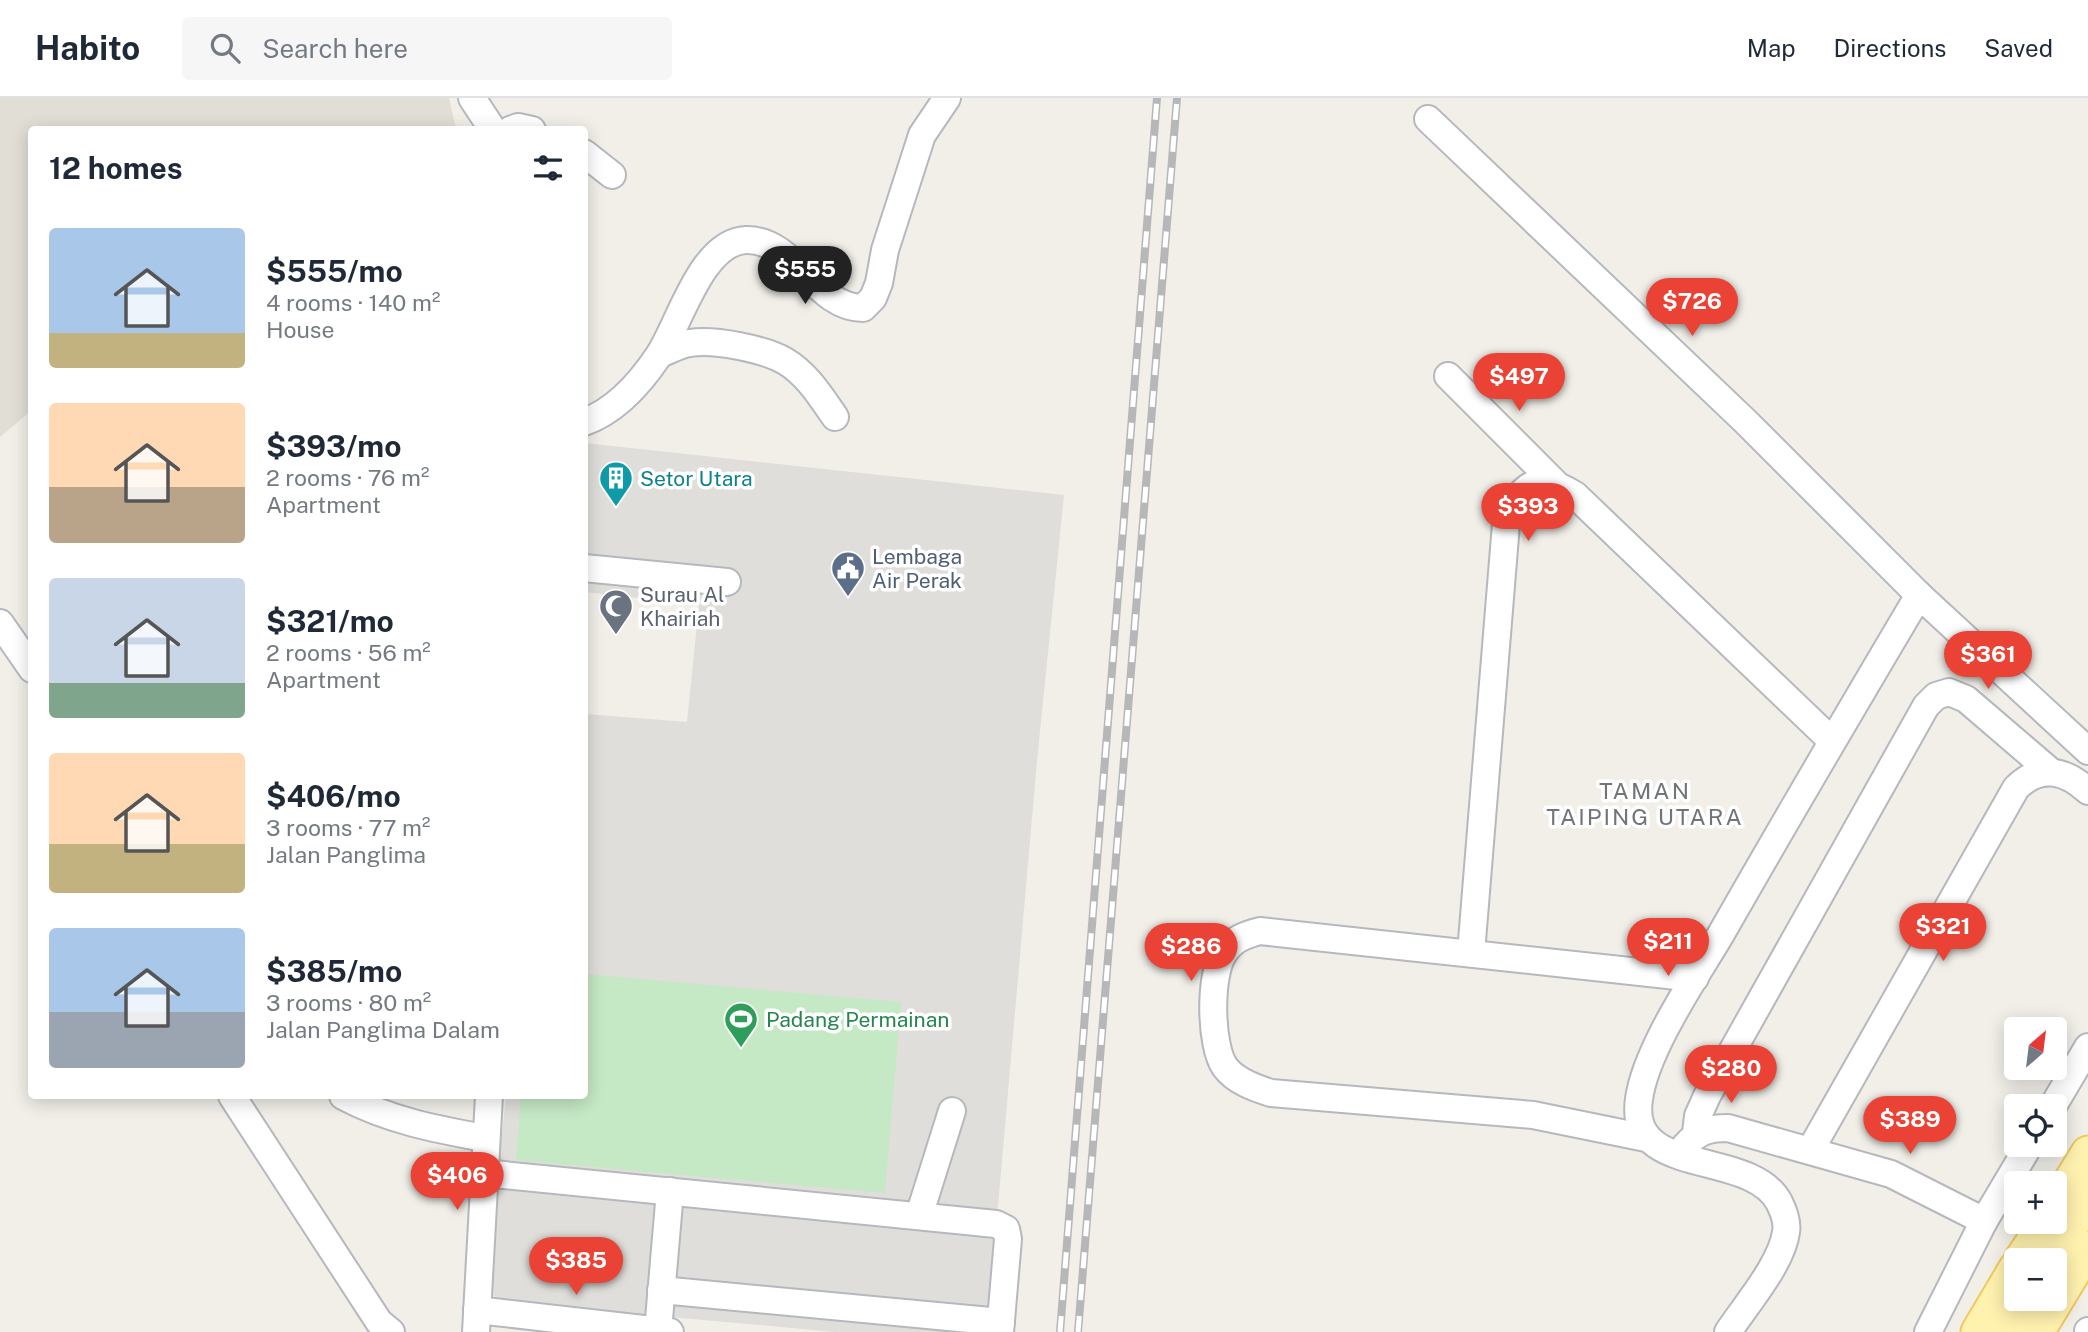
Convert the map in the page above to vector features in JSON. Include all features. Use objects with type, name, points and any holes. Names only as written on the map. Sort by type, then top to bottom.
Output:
[{"type":"main road","points":[[2067,1187],[2088,1153]]},
{"type":"main road","points":[[2057,1248],[2088,1199]]},
{"type":"main road","points":[[2037,1332],[2088,1248]]},
{"type":"main road","points":[[1978,1332],[2004,1288]]},
{"type":"main road","points":[[2006,1332],[2018,1311]]},
{"type":"street","points":[[472,98],[490,126]]},
{"type":"street","points":[[588,420],[611,408],[629,392],[660,354],[706,266],[728,246],[745,240],[765,244],[787,258],[835,301],[848,308],[863,308],[873,298],[879,283],[885,250],[917,148],[947,98]]},
{"type":"street","points":[[1428,119],[1745,421],[1919,595],[2088,751]]},
{"type":"street","points":[[588,156],[612,175]]},
{"type":"street","points":[[660,354],[690,343],[705,342],[762,352],[785,361],[811,384],[835,417]]},
{"type":"street","points":[[1448,376],[1556,484],[1575,495],[1832,741]]},
{"type":"street","points":[[1471,953],[1506,524],[1523,490],[1538,481],[1556,484]]},
{"type":"street","points":[[588,568],[727,582]]},
{"type":"street","points":[[1647,1138],[1639,1119],[1644,1077],[1695,978],[1919,595]]},
{"type":"street","points":[[4,640],[28,665]]},
{"type":"street","points":[[1678,1156],[1696,1133],[1698,1116],[1707,1096],[1926,705],[1936,696],[1949,692],[1966,699],[2050,771],[2073,779],[2088,790]]},
{"type":"street","points":[[2021,746],[2056,722]]},
{"type":"street","points":[[1811,1149],[2010,797],[2032,775],[2050,771]]},
{"type":"street","points":[[1695,978],[1260,931],[1240,937],[1224,953],[1214,978],[1216,1051],[1226,1069],[1249,1086],[1271,1093],[1533,1115],[1647,1138],[1678,1156],[1759,1180],[1774,1193],[1783,1210],[1787,1229],[1781,1251],[1728,1332]]},
{"type":"street","points":[[2060,1094],[2088,1047]]},
{"type":"street","points":[[234,1099],[379,1322],[391,1332]]},
{"type":"street","points":[[349,1099],[373,1112],[427,1127],[484,1138]]},
{"type":"street","points":[[489,1099],[482,1173],[476,1321],[664,1331],[661,1290],[670,1191]]},
{"type":"street","points":[[919,1216],[952,1111]]},
{"type":"street","points":[[1696,1133],[1710,1128],[1728,1128],[1811,1149],[1891,1174],[1984,1222]]},
{"type":"street","points":[[1928,1332],[1984,1222],[2022,1157]]},
{"type":"street","points":[[482,1173],[996,1224],[1006,1229],[1009,1239],[1000,1327],[661,1290]]},
{"type":"shaded area","points":[[0,98],[449,98],[455,126],[28,126],[28,414],[0,437]]},
{"type":"shaded area","points":[[588,443],[1064,495],[1037,761],[987,1332],[835,1332],[506,1302],[491,1294],[486,1282],[506,1099],[588,1099],[588,714],[687,722],[699,605],[588,592]]},
{"type":"green space","name":"Padang Permainan","points":[[588,974],[901,1002],[885,1193],[516,1160],[521,1099],[588,1099]]},
{"type":"railway","points":[[1060,1332],[1157,98]]},
{"type":"railway","points":[[1078,1332],[1177,98]]},
{"type":"place","name":"Setor Utara","points":[[616,508]]},
{"type":"place","name":"Lembaga Air Perak","points":[[848,598]]},
{"type":"place","name":"Surau Al Khairiah","points":[[616,636]]},
{"type":"place","name":"Padang Permainan","points":[[741,1049]]},
{"type":"district","name":"TAMAN TAIPING UTARA","points":[[1645,803]]}]
